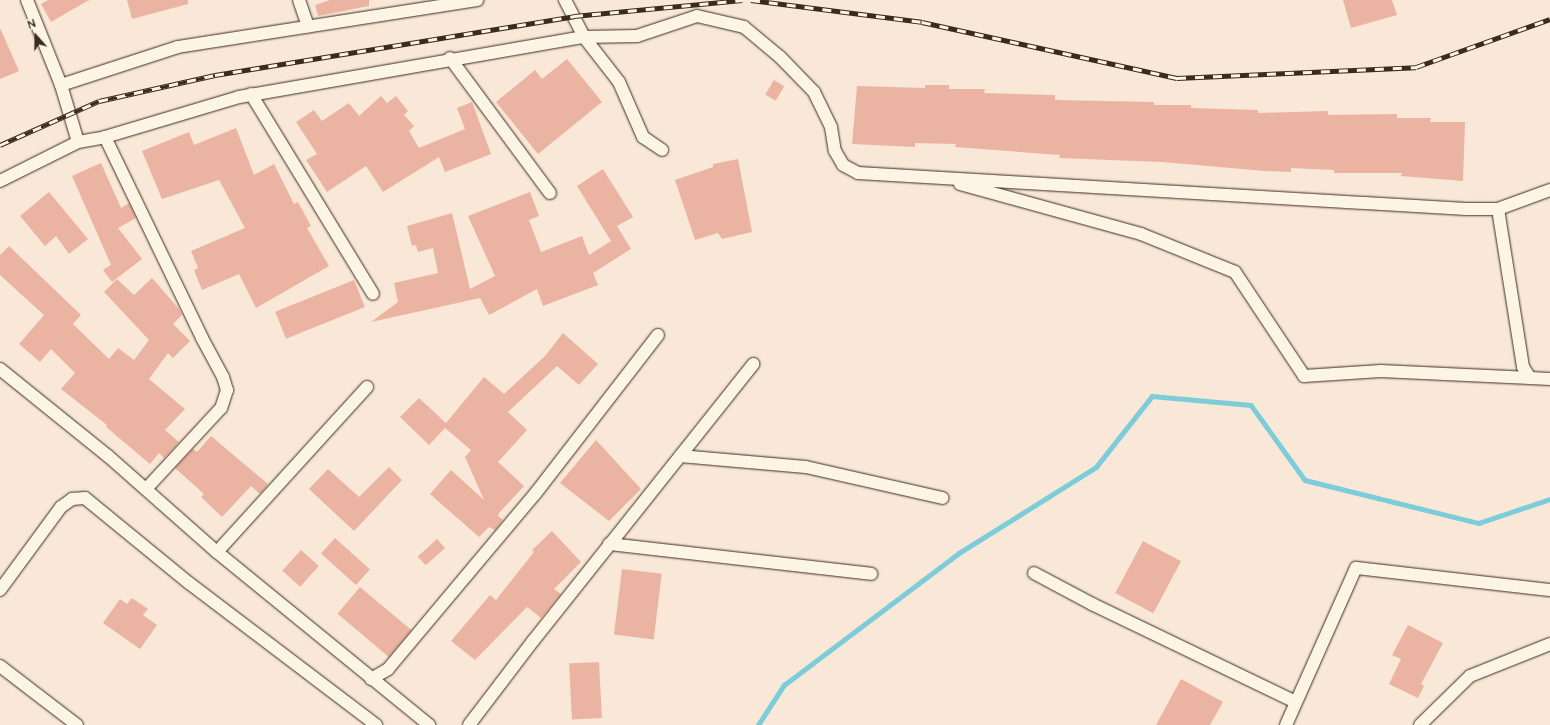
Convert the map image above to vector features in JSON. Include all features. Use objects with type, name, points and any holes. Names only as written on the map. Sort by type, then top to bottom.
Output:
[{"type":"street","points":[[27,0],[61,85],[78,142]]},
{"type":"street","points":[[299,0],[308,26]]},
{"type":"street","points":[[61,85],[178,47],[477,0]]},
{"type":"street","points":[[565,0],[584,37],[619,82],[643,137],[662,150]]},
{"type":"street","points":[[0,181],[78,142],[105,137],[251,94],[450,58],[584,37],[636,36],[697,16],[744,26],[780,57],[814,92],[831,126],[835,151],[843,165],[858,173],[1498,209],[1550,190]]},
{"type":"street","points":[[450,58],[550,193]]},
{"type":"street","points":[[251,94],[372,294]]},
{"type":"street","points":[[105,137],[202,338],[223,377],[227,390],[221,408],[146,489]]},
{"type":"street","points":[[938,178],[1141,234],[1235,272],[1304,376],[1382,371],[1550,379]]},
{"type":"street","points":[[1498,209],[1523,367],[1530,378]]},
{"type":"street","points":[[371,679],[388,669],[535,494],[658,335]]},
{"type":"street","points":[[469,725],[609,544],[753,364]]},
{"type":"street","points":[[0,369],[146,489],[217,552],[371,679],[430,725]]},
{"type":"street","points":[[217,552],[367,387]]},
{"type":"street","points":[[680,456],[806,467],[943,498]]},
{"type":"street","points":[[0,590],[61,507],[72,499],[85,498],[189,583],[376,725]]},
{"type":"street","points":[[609,544],[871,574]]},
{"type":"street","points":[[1286,725],[1356,568],[1550,590]]},
{"type":"street","points":[[1034,573],[1092,604],[1296,702]]},
{"type":"street","points":[[1420,725],[1470,676],[1550,644]]},
{"type":"street","points":[[0,666],[77,725]]},
{"type":"building","points":[[48,0],[89,0],[51,22],[41,4]]},
{"type":"building","points":[[127,0],[188,0],[188,4],[132,19]]},
{"type":"building","points":[[330,0],[369,0],[369,6],[318,16],[315,5]]},
{"type":"building","points":[[1343,0],[1392,0],[1397,15],[1351,28]]},
{"type":"building","points":[[0,28],[19,71],[0,79]]},
{"type":"building","points":[[567,59],[602,102],[538,154],[496,102],[535,70],[542,79]]},
{"type":"building","points":[[774,80],[784,86],[776,101],[765,95]]},
{"type":"building","points":[[925,85],[949,85],[949,89],[985,89],[984,93],[1055,95],[1055,100],[1154,102],[1154,105],[1191,105],[1191,108],[1258,110],[1258,113],[1328,111],[1328,115],[1397,114],[1397,118],[1431,118],[1430,122],[1465,122],[1463,181],[1401,176],[1402,173],[1334,173],[1334,170],[1291,168],[1291,172],[1265,171],[1162,162],[1059,158],[1060,155],[955,147],[956,144],[915,143],[915,147],[852,144],[857,86],[925,88]]},
{"type":"building","points":[[381,96],[387,103],[396,96],[408,111],[404,115],[414,126],[409,131],[419,148],[465,129],[457,108],[472,102],[491,154],[445,172],[439,157],[383,192],[366,166],[327,192],[306,160],[317,154],[296,122],[314,110],[322,121],[349,103],[359,116]]},
{"type":"building","points":[[236,128],[254,175],[274,164],[294,204],[298,202],[311,226],[307,228],[329,266],[256,308],[239,274],[202,290],[194,270],[198,268],[191,251],[245,228],[219,180],[162,199],[142,151],[189,132],[194,145]]},
{"type":"building","points":[[738,159],[752,232],[722,239],[718,233],[695,240],[675,180],[713,167],[713,164]]},
{"type":"building","points":[[101,163],[121,208],[129,203],[136,218],[118,228],[142,259],[112,282],[103,270],[111,265],[72,176]]},
{"type":"building","points":[[603,169],[633,217],[617,226],[631,249],[593,273],[598,285],[543,306],[537,289],[489,315],[480,298],[371,322],[398,302],[394,283],[438,273],[433,248],[418,252],[416,245],[412,246],[407,226],[452,213],[470,289],[495,276],[468,216],[530,192],[539,216],[529,220],[541,252],[582,236],[589,255],[611,241],[577,186]]},
{"type":"building","points":[[49,192],[88,239],[69,254],[56,236],[45,246],[20,216]]},
{"type":"building","points":[[9,246],[81,315],[73,324],[109,359],[118,348],[134,360],[149,340],[104,292],[117,279],[134,295],[152,278],[179,309],[182,315],[173,324],[190,341],[173,358],[168,353],[149,379],[185,409],[165,430],[179,442],[164,458],[159,453],[150,464],[106,427],[107,425],[61,389],[75,373],[51,349],[40,362],[19,344],[44,315],[0,275],[0,255]]},
{"type":"building","points":[[354,280],[365,307],[286,339],[275,312]]},
{"type":"building","points":[[563,333],[598,364],[579,385],[557,366],[508,412],[527,430],[498,462],[524,486],[499,513],[498,516],[503,520],[495,530],[489,527],[479,537],[430,494],[451,470],[484,500],[465,457],[471,450],[445,428],[429,445],[400,417],[419,398],[446,423],[484,377],[504,394],[545,356]]},
{"type":"building","points":[[211,436],[268,484],[260,494],[251,486],[222,517],[201,497],[204,494],[175,468],[193,449],[197,452]]},
{"type":"building","points":[[596,440],[641,489],[609,521],[560,483]]},
{"type":"building","points":[[389,467],[402,480],[354,531],[309,489],[328,469],[359,497]]},
{"type":"building","points":[[552,531],[581,562],[554,589],[561,594],[541,618],[527,607],[475,660],[451,641],[490,595],[496,600],[534,552],[532,550]]},
{"type":"building","points":[[335,538],[370,569],[356,585],[321,554]]},
{"type":"building","points":[[437,539],[445,548],[426,565],[418,556]]},
{"type":"building","points":[[1143,541],[1181,561],[1153,613],[1115,593]]},
{"type":"building","points":[[301,550],[319,566],[300,587],[282,571]]},
{"type":"building","points":[[622,569],[662,574],[654,639],[614,635]]},
{"type":"building","points":[[360,587],[411,630],[389,657],[338,614]]},
{"type":"building","points":[[132,598],[148,609],[143,615],[157,625],[140,649],[103,623],[120,599],[127,604]]},
{"type":"building","points":[[1408,625],[1443,643],[1421,684],[1424,686],[1418,698],[1389,684],[1401,659],[1392,655]]},
{"type":"building","points":[[599,662],[602,718],[572,719],[569,664]]},
{"type":"building","points":[[1181,679],[1223,702],[1210,725],[1156,725]]},
{"type":"waterway","points":[[758,725],[784,685],[959,553],[1096,467],[1152,396],[1251,405],[1305,480],[1479,523],[1550,499]]},
{"type":"railway","points":[[0,145],[99,101],[215,75],[574,16],[742,0]]},
{"type":"railway","points":[[751,0],[922,22],[1177,78],[1416,67],[1550,19]]}]
